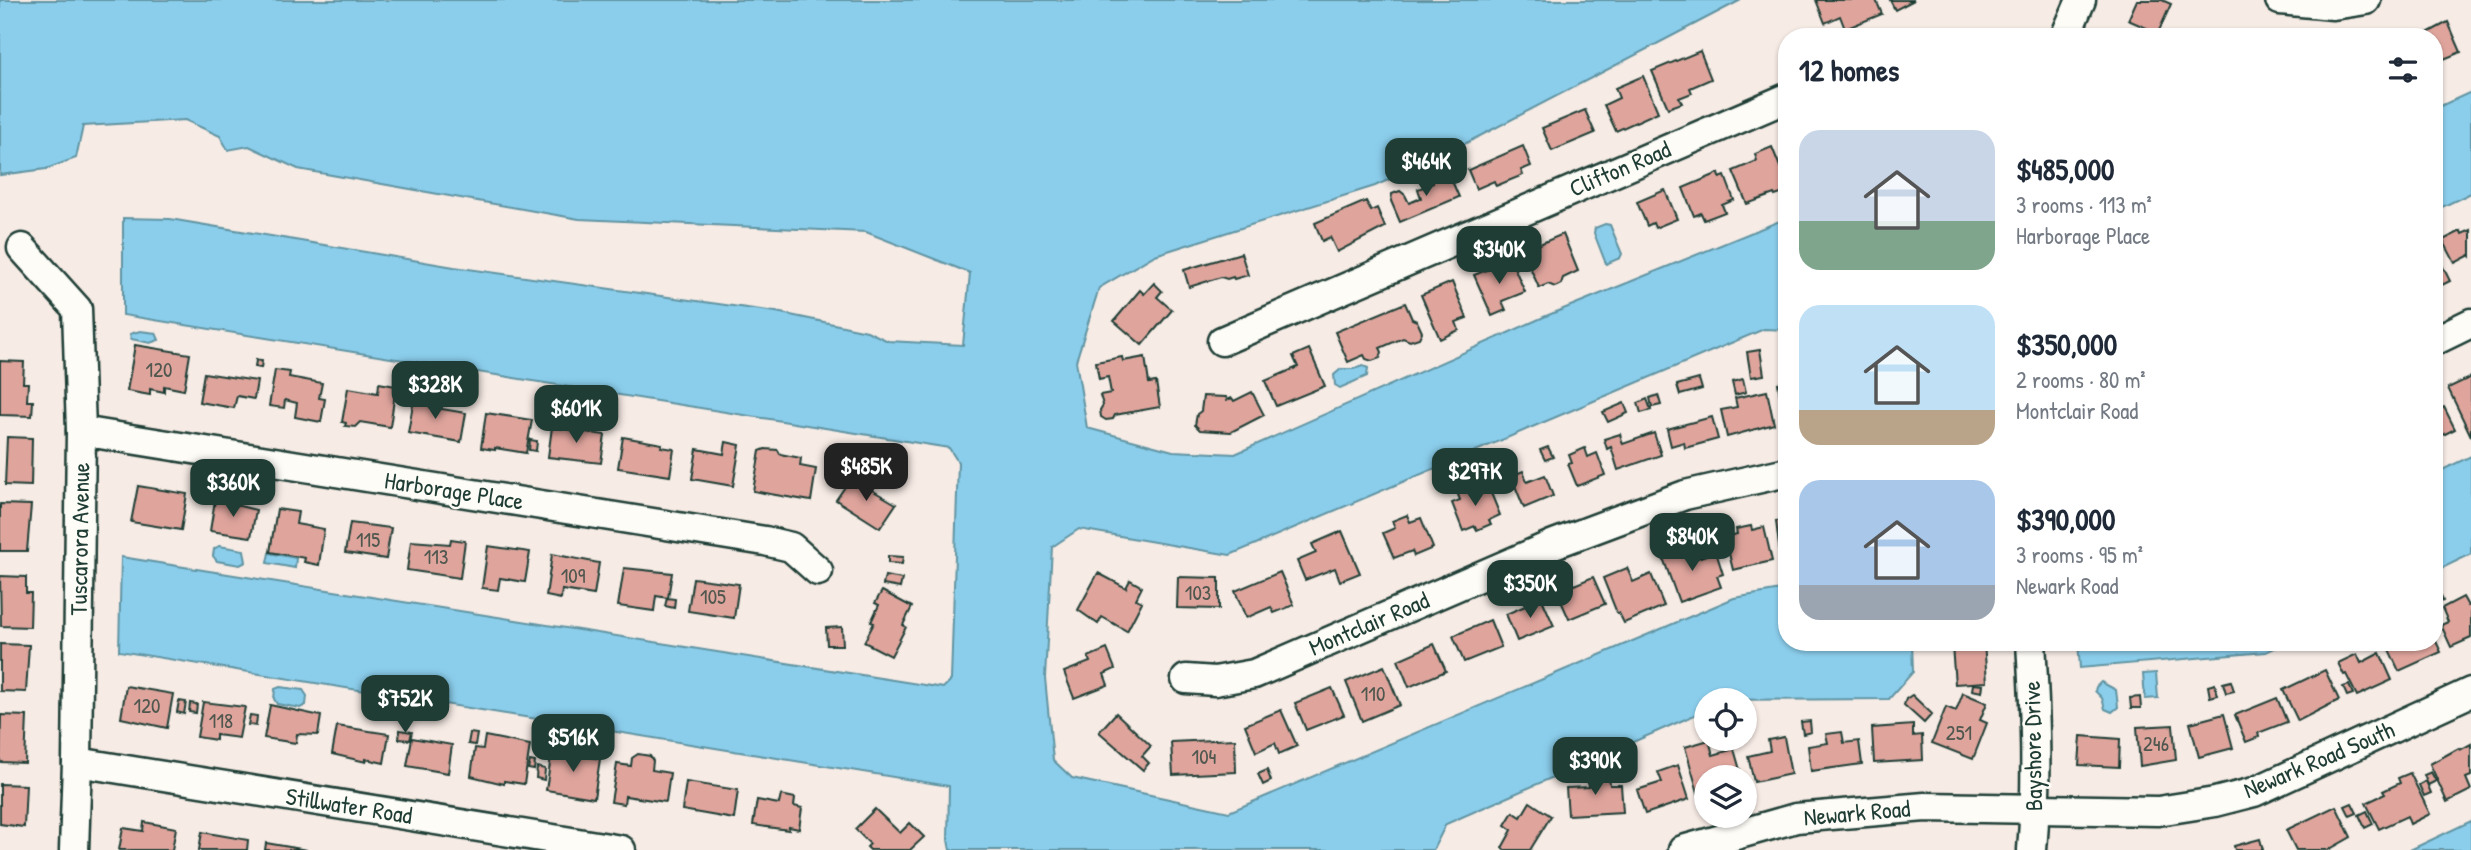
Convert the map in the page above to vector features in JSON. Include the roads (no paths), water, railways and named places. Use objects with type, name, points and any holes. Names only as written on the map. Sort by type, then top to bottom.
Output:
[{"type":"street","points":[[2069,28],[2081,0]]},
{"type":"street","points":[[2280,0],[2333,5],[2366,0]]},
{"type":"street","name":"Clifton Road","points":[[1222,341],[1778,102]]},
{"type":"street","name":"Tuscarora Avenue","points":[[22,248],[77,309],[81,431],[74,850]]},
{"type":"street","points":[[2443,337],[2471,323]]},
{"type":"street","name":"Harborage Place","points":[[81,431],[765,541],[790,547],[818,571]]},
{"type":"street","name":"Montclair Road","points":[[1186,679],[1215,681],[1254,674],[1554,544],[1685,495],[1778,474]]},
{"type":"street","name":"Bayshore Drive","points":[[2032,651],[2036,808],[2032,850]]},
{"type":"street","name":"Newark Road South","points":[[2036,808],[2158,811],[2215,802],[2254,792],[2471,692]]},
{"type":"street","name":"Stillwater Road","points":[[77,762],[621,850]]},
{"type":"street","name":"Newark Road","points":[[1683,850],[1796,818],[1925,807],[2036,808]]},
{"type":"water","points":[[0,0],[1741,0],[1449,152],[1375,186],[1155,255],[1099,288],[1076,361],[1087,428],[1173,451],[1235,454],[1546,316],[1778,222],[1778,330],[1764,329],[1230,555],[1079,529],[1052,547],[1045,678],[1053,760],[1072,778],[1229,812],[1734,598],[1778,591],[1778,651],[1912,651],[1913,672],[1889,699],[1757,700],[1757,688],[1694,688],[1694,715],[1446,824],[1433,850],[950,850],[949,786],[119,651],[121,557],[943,688],[951,680],[958,462],[949,448],[123,315],[123,218],[170,219],[454,267],[776,312],[867,331],[888,341],[963,345],[970,273],[866,232],[579,219],[298,169],[249,146],[228,150],[220,136],[185,120],[83,126],[76,158],[46,169],[0,175]]},
{"type":"water","points":[[2471,92],[2471,193],[2443,207],[2443,105]]},
{"type":"water","points":[[1610,225],[1622,254],[1620,258],[1606,264],[1594,233],[1595,228]]},
{"type":"water","points":[[140,331],[156,333],[159,340],[150,343],[131,339],[130,334]]},
{"type":"water","points":[[1363,366],[1368,368],[1367,376],[1340,388],[1335,385],[1334,375],[1341,369]]},
{"type":"water","points":[[2471,456],[2471,554],[2443,568],[2443,470]]},
{"type":"water","points":[[219,546],[244,550],[246,562],[240,565],[217,561],[213,556],[214,549]]},
{"type":"water","points":[[269,553],[296,558],[295,568],[267,563]]},
{"type":"water","points":[[2079,651],[2268,651],[2266,652],[2080,668]]},
{"type":"water","points":[[2156,673],[2158,698],[2145,699],[2143,674]]},
{"type":"water","points":[[2101,682],[2116,690],[2118,707],[2112,712],[2105,709],[2102,698],[2095,691]]},
{"type":"water","points":[[280,687],[303,690],[307,696],[306,705],[300,708],[277,704],[274,699],[275,689]]},
{"type":"water","points":[[2471,821],[2471,850],[2410,850]]}]
